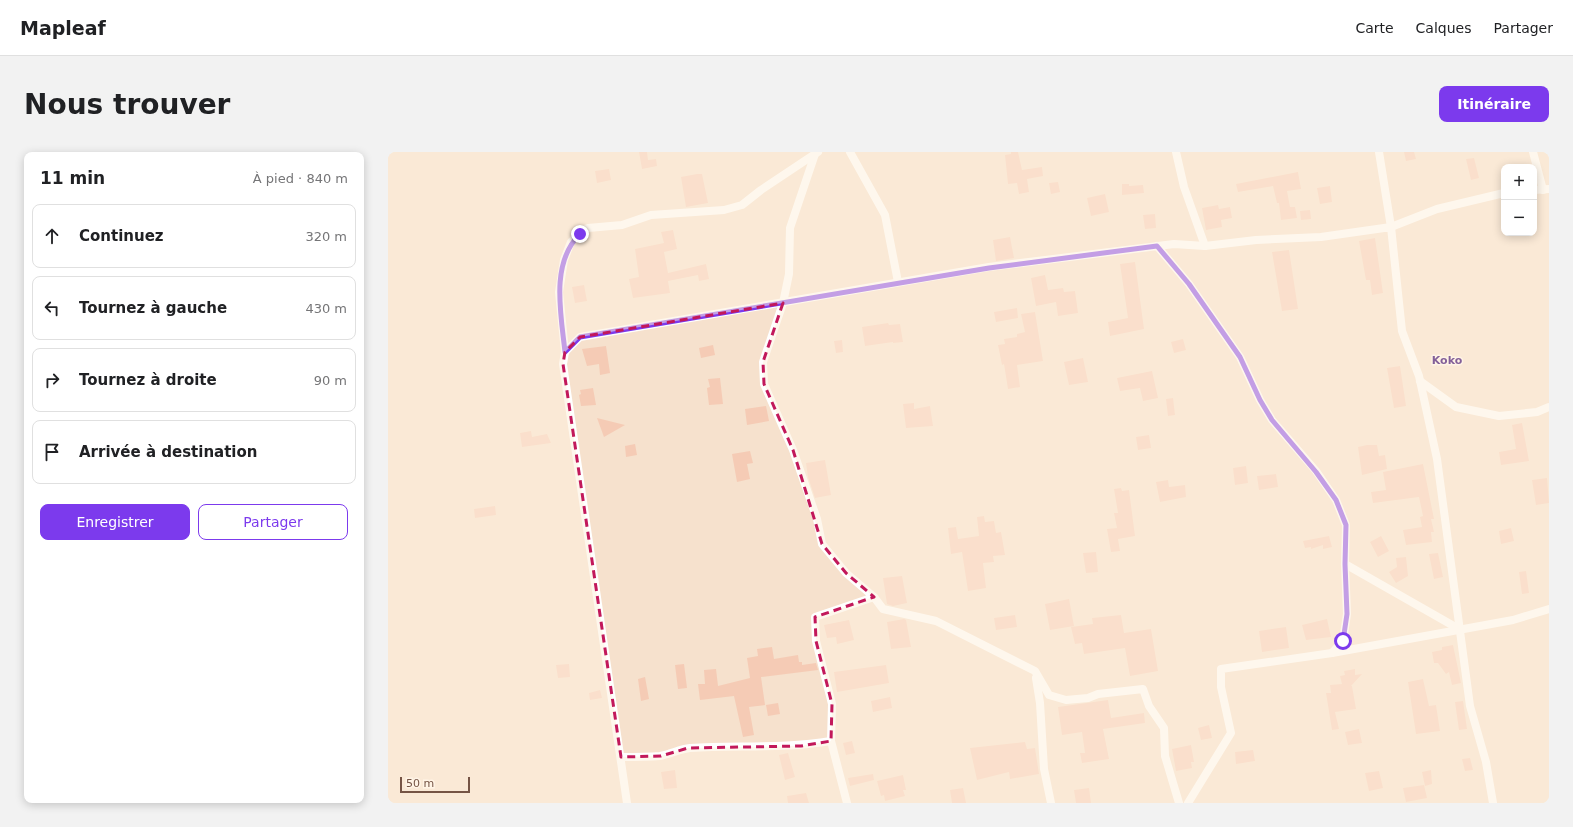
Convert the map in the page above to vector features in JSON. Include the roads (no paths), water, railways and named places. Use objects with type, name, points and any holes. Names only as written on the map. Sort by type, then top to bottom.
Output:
[{"type":"street","points":[[850,152],[885,215],[898,282]]},
{"type":"street","points":[[1176,152],[1184,187],[1205,246]]},
{"type":"street","points":[[1380,152],[1391,227],[1402,331],[1420,381],[1437,459],[1470,706],[1486,762],[1493,803]]},
{"type":"street","points":[[1533,152],[1546,189]]},
{"type":"street","points":[[817,153],[790,228],[789,274],[783,303],[763,362],[764,384],[793,450],[817,520],[822,544],[846,573],[874,597],[883,609],[936,621],[1035,671],[1049,695],[1066,700],[1088,698],[1098,694],[1144,689],[1150,706],[1164,728],[1165,756],[1179,803]]},
{"type":"street","points":[[627,803],[563,364],[565,352],[559,292],[564,260],[571,242],[588,228],[622,225],[651,215],[724,210],[742,205],[817,153]]},
{"type":"street","points":[[565,352],[580,337],[898,282],[989,268],[1174,244],[1205,246],[1256,240],[1321,237],[1391,227],[1437,209],[1501,195]]},
{"type":"street","points":[[1157,246],[1189,284],[1240,357],[1260,400],[1272,420],[1316,472],[1336,500],[1346,525],[1345,564],[1347,614],[1343,641],[1332,653]]},
{"type":"street","points":[[1420,381],[1456,407],[1492,415],[1499,416],[1536,412],[1549,407]]},
{"type":"street","points":[[1345,564],[1459,629]]},
{"type":"street","points":[[846,803],[831,741],[832,704],[816,641],[815,617],[874,597]]},
{"type":"street","points":[[1188,803],[1231,733],[1221,688],[1221,669],[1332,653],[1513,620],[1549,609]]},
{"type":"street","points":[[1035,671],[1040,703],[1044,769],[1051,803]]},
{"type":"street","points":[[620,757],[661,756],[688,748],[794,746],[831,741]]},
{"type":"district","name":"Koko","points":[[1447,360]]}]
